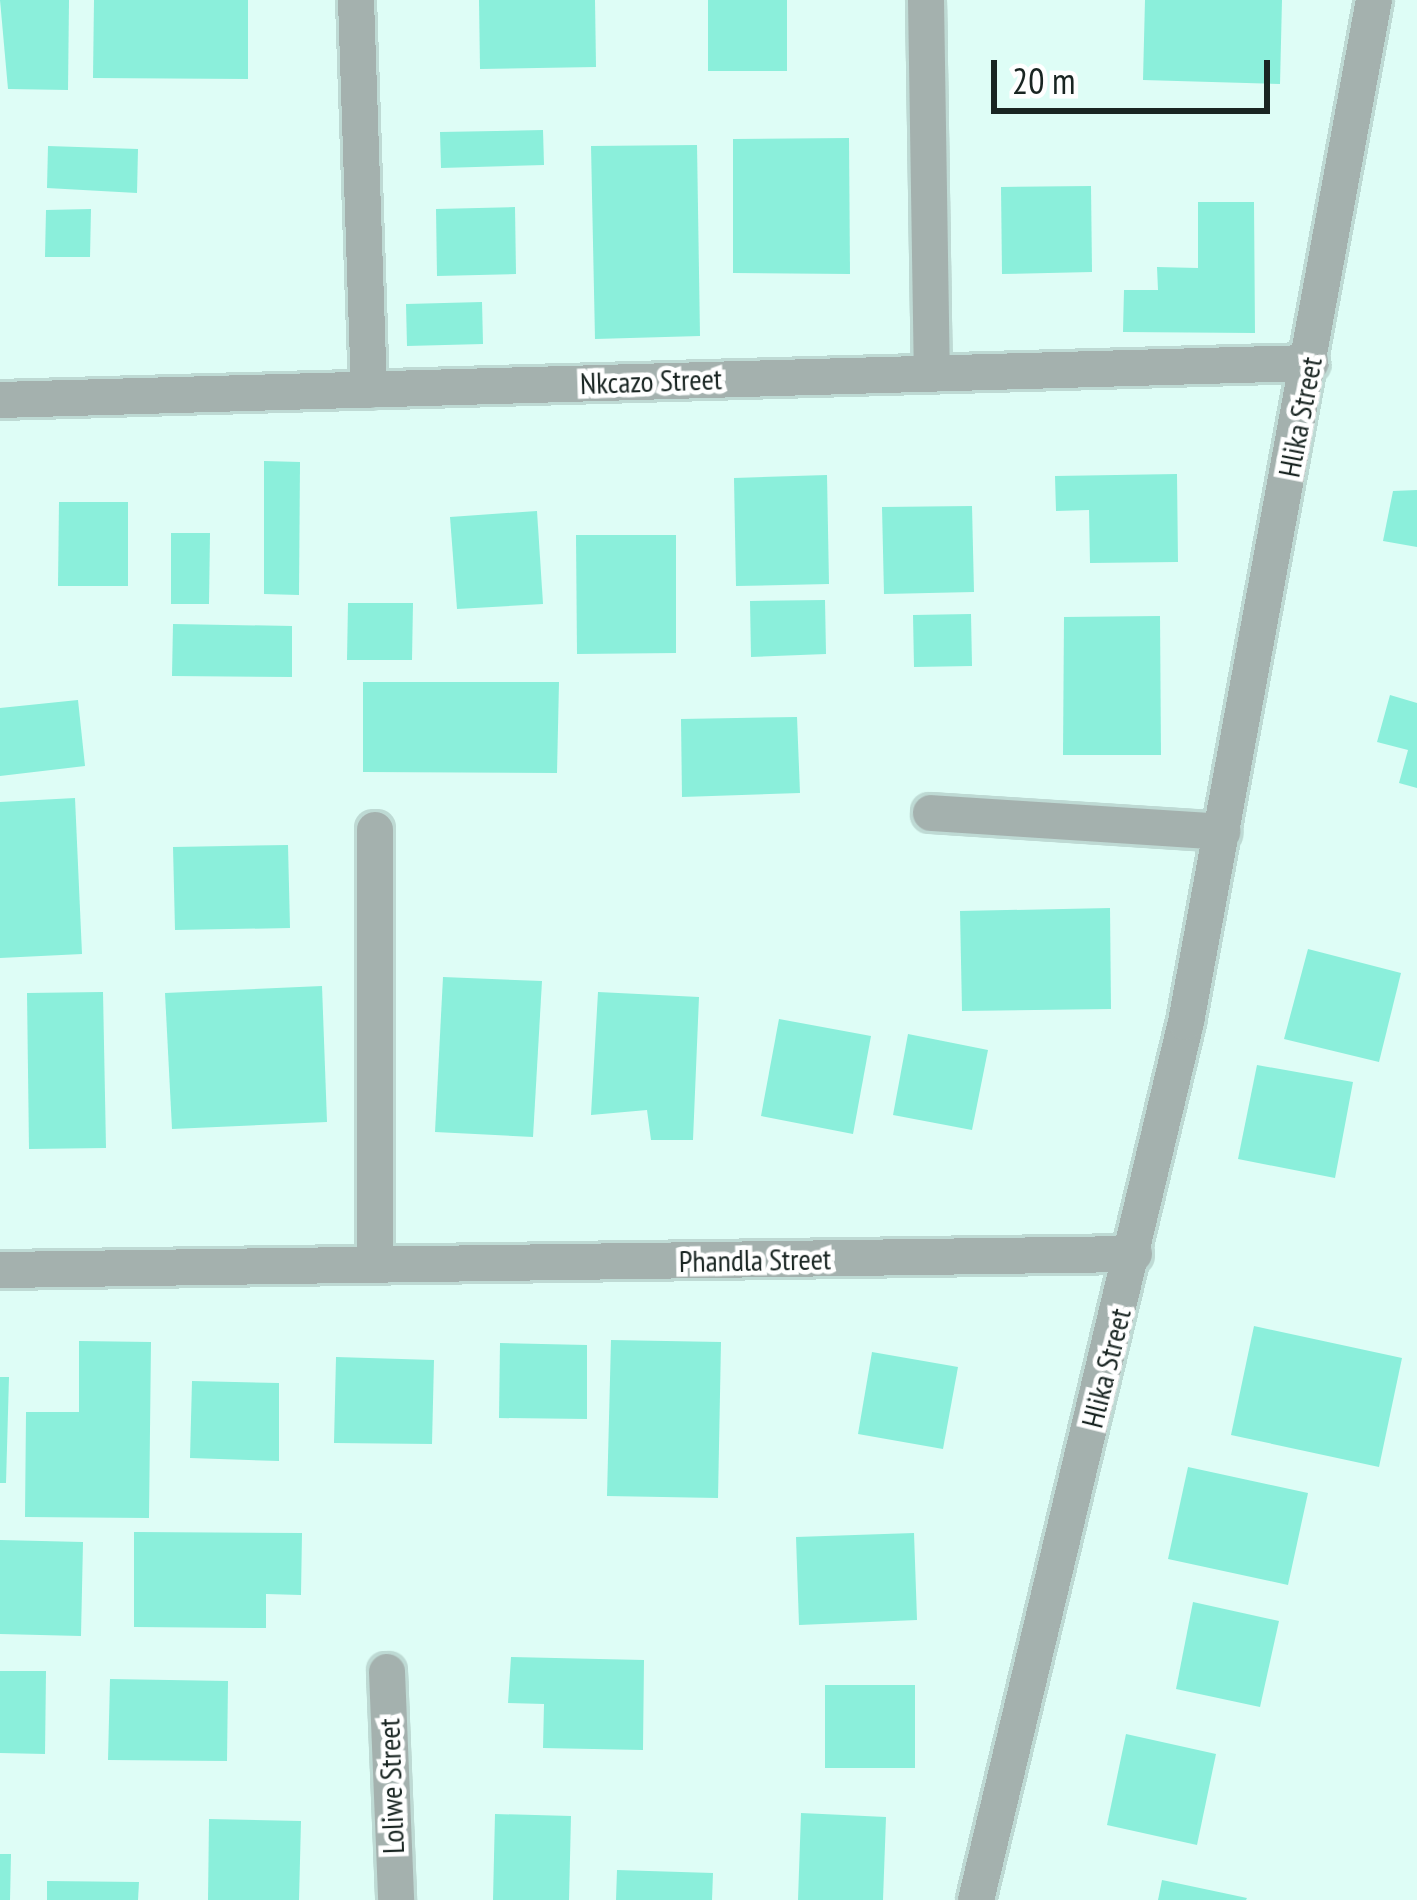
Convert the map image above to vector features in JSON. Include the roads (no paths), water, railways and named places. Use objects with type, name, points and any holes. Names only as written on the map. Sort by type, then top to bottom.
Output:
[{"type":"street","points":[[356,0],[369,389]]},
{"type":"street","points":[[926,0],[932,373]]},
{"type":"street","name":"Hlika Street","points":[[976,1900],[1134,1254],[1222,832],[1374,0]]},
{"type":"street","name":"Nkcazo Street","points":[[0,400],[1310,363]]},
{"type":"street","points":[[931,813],[1222,832]]},
{"type":"street","points":[[375,830],[375,1265]]},
{"type":"street","name":"Phandla Street","points":[[0,1270],[1134,1254]]},
{"type":"street","name":"Loliwe Street","points":[[387,1672],[396,1900]]}]
